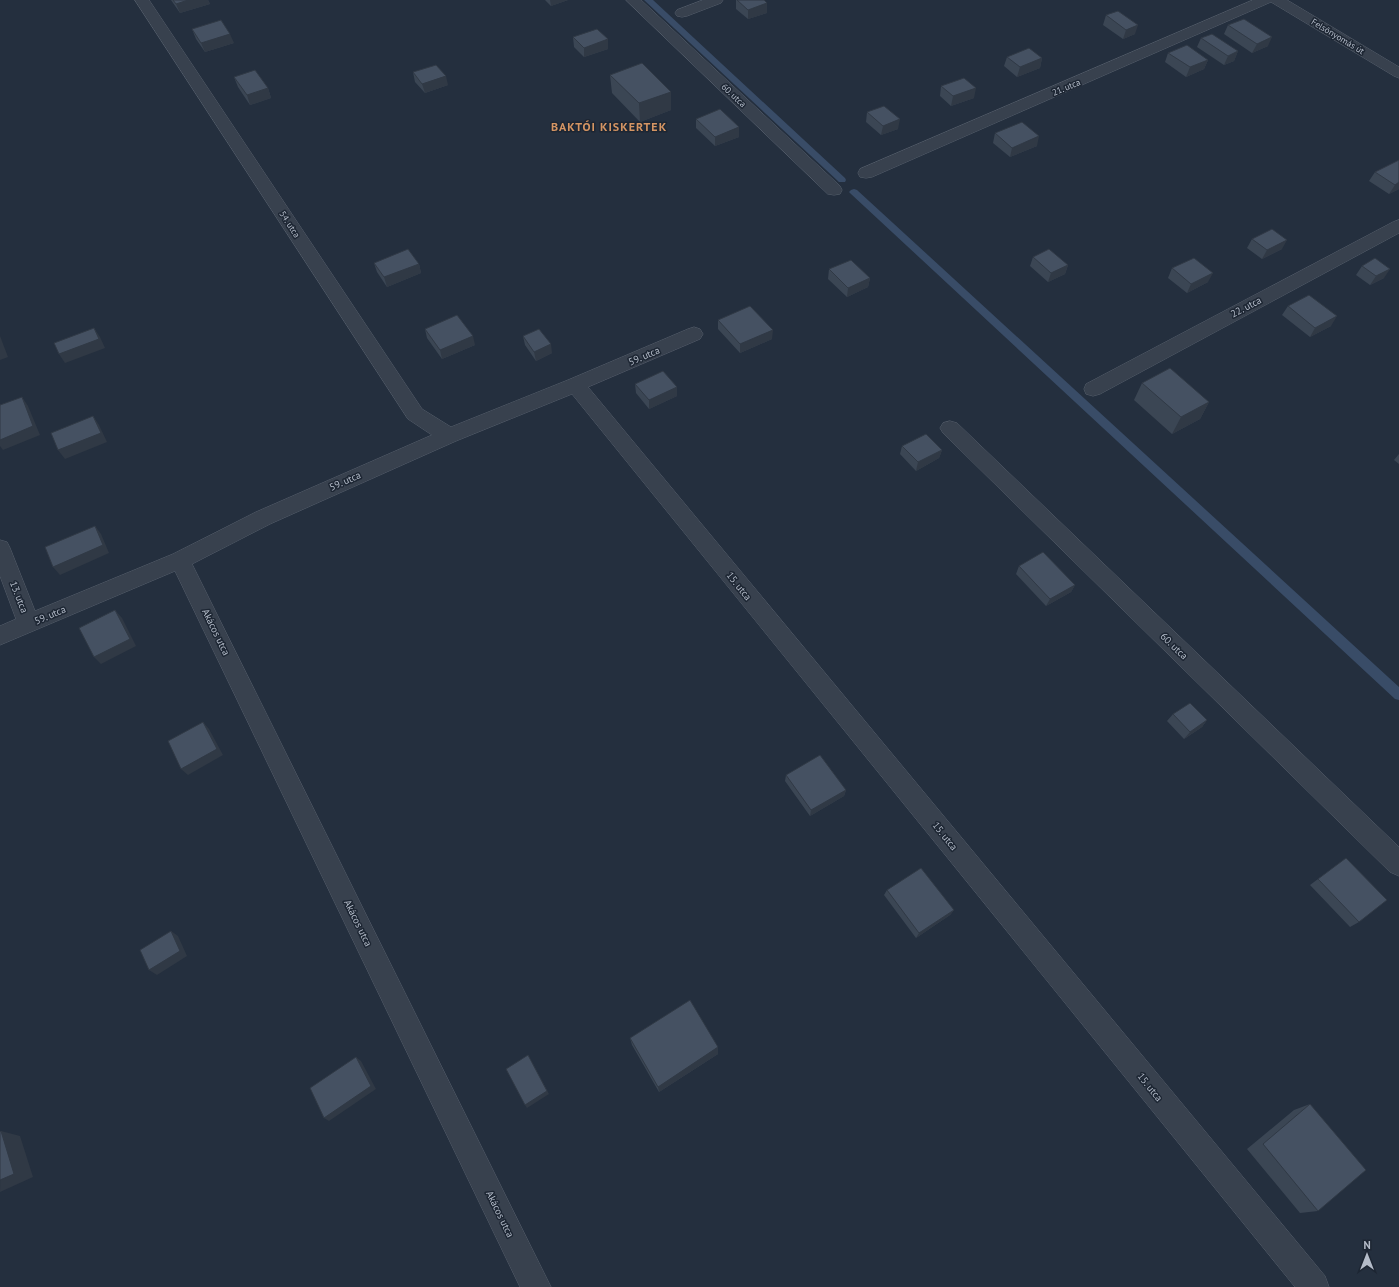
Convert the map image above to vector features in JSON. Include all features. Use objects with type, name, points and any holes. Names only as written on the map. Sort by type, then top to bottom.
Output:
[{"type":"street","name":"54. utca","points":[[142,0],[415,414],[449,436]]},
{"type":"street","name":"60. utca","points":[[633,0],[834,190]]},
{"type":"street","points":[[682,12],[716,0]]},
{"type":"street","name":"21. utca","points":[[866,173],[1265,0]]},
{"type":"street","name":"Felsőnyomás út","points":[[1277,0],[1399,72]]},
{"type":"street","name":"22. utca","points":[[1093,389],[1399,226]]},
{"type":"street","name":"59. utca","points":[[0,636],[180,560],[263,518],[449,436],[575,386],[694,334]]},
{"type":"street","name":"15. utca","points":[[575,386],[1314,1287]]},
{"type":"street","name":"60. utca","points":[[950,428],[1399,864]]},
{"type":"street","name":"13. utca","points":[[0,548],[29,624]]},
{"type":"street","name":"Akácos utca","points":[[180,560],[536,1287]]},
{"type":"building","points":[[173,0],[188,0],[176,4]]},
{"type":"building","points":[[737,0],[764,0],[767,3],[748,10]]},
{"type":"building","points":[[1118,11],[1138,25],[1126,30],[1106,15]]},
{"type":"building","points":[[1244,19],[1272,37],[1257,44],[1228,25]]},
{"type":"building","points":[[221,20],[230,34],[201,43],[192,29]]},
{"type":"building","points":[[597,29],[608,39],[584,48],[573,37]]},
{"type":"building","points":[[1212,34],[1238,51],[1228,56],[1201,38]]},
{"type":"building","points":[[1187,45],[1208,60],[1190,67],[1168,53]]},
{"type":"building","points":[[1029,48],[1042,58],[1020,67],[1007,57]]},
{"type":"building","points":[[642,63],[671,92],[639,103],[610,75]]},
{"type":"building","points":[[436,65],[446,76],[422,84],[413,72]]},
{"type":"building","points":[[255,70],[268,88],[247,95],[234,77]]},
{"type":"building","points":[[964,78],[976,88],[953,96],[941,86]]},
{"type":"building","points":[[884,106],[900,119],[883,126],[867,112]]},
{"type":"building","points":[[720,109],[739,127],[715,137],[696,119]]},
{"type":"building","points":[[1022,122],[1039,136],[1012,148],[995,133]]},
{"type":"building","points":[[1399,160],[1399,182],[1395,185],[1375,172]]},
{"type":"building","points":[[1272,229],[1287,240],[1267,250],[1252,239]]},
{"type":"building","points":[[408,249],[419,264],[384,277],[374,263]]},
{"type":"building","points":[[1049,249],[1068,265],[1051,273],[1033,257]]},
{"type":"building","points":[[1194,258],[1213,273],[1191,284],[1172,268]]},
{"type":"building","points":[[1375,258],[1390,269],[1376,276],[1362,266]]},
{"type":"building","points":[[851,260],[870,278],[848,288],[829,269]]},
{"type":"building","points":[[1309,295],[1337,316],[1315,328],[1288,306]]},
{"type":"building","points":[[750,306],[773,330],[740,344],[718,320]]},
{"type":"building","points":[[457,315],[473,336],[440,350],[425,329]]},
{"type":"building","points":[[94,328],[99,339],[59,354],[54,343]]},
{"type":"building","points":[[539,329],[551,344],[534,352],[523,336]]},
{"type":"building","points":[[1170,368],[1209,402],[1181,417],[1142,383]]},
{"type":"building","points":[[663,371],[677,387],[649,400],[635,384]]},
{"type":"building","points":[[22,397],[33,426],[0,440],[0,405]]},
{"type":"building","points":[[93,416],[101,433],[58,450],[51,433]]},
{"type":"building","points":[[926,434],[942,450],[918,462],[902,446]]},
{"type":"building","points":[[95,526],[103,545],[53,567],[45,547]]},
{"type":"building","points":[[1043,552],[1075,585],[1050,599],[1019,566]]},
{"type":"building","points":[[115,610],[130,639],[94,657],[79,628]]},
{"type":"building","points":[[1190,703],[1207,720],[1190,732],[1173,714]]},
{"type":"building","points":[[203,722],[217,749],[181,769],[168,741]]},
{"type":"building","points":[[820,755],[846,790],[811,810],[786,775]]},
{"type":"building","points":[[1346,858],[1387,900],[1359,922],[1318,879]]},
{"type":"building","points":[[921,868],[954,910],[919,933],[887,890]]},
{"type":"building","points":[[171,931],[180,951],[149,970],[140,950]]},
{"type":"building","points":[[690,1000],[718,1047],[658,1087],[630,1038]]},
{"type":"building","points":[[528,1055],[547,1091],[525,1105],[506,1069]]},
{"type":"building","points":[[356,1057],[371,1086],[324,1118],[310,1088]]},
{"type":"building","points":[[1310,1104],[1366,1170],[1318,1211],[1263,1144]]},
{"type":"building","points":[[1,1131],[14,1174],[0,1180],[0,1132]]},
{"type":"waterway","points":[[648,0],[842,180]]},
{"type":"waterway","points":[[854,192],[1399,695]]},
{"type":"district","name":"BAKTÓI KISKERTEK","points":[[609,126]]}]
